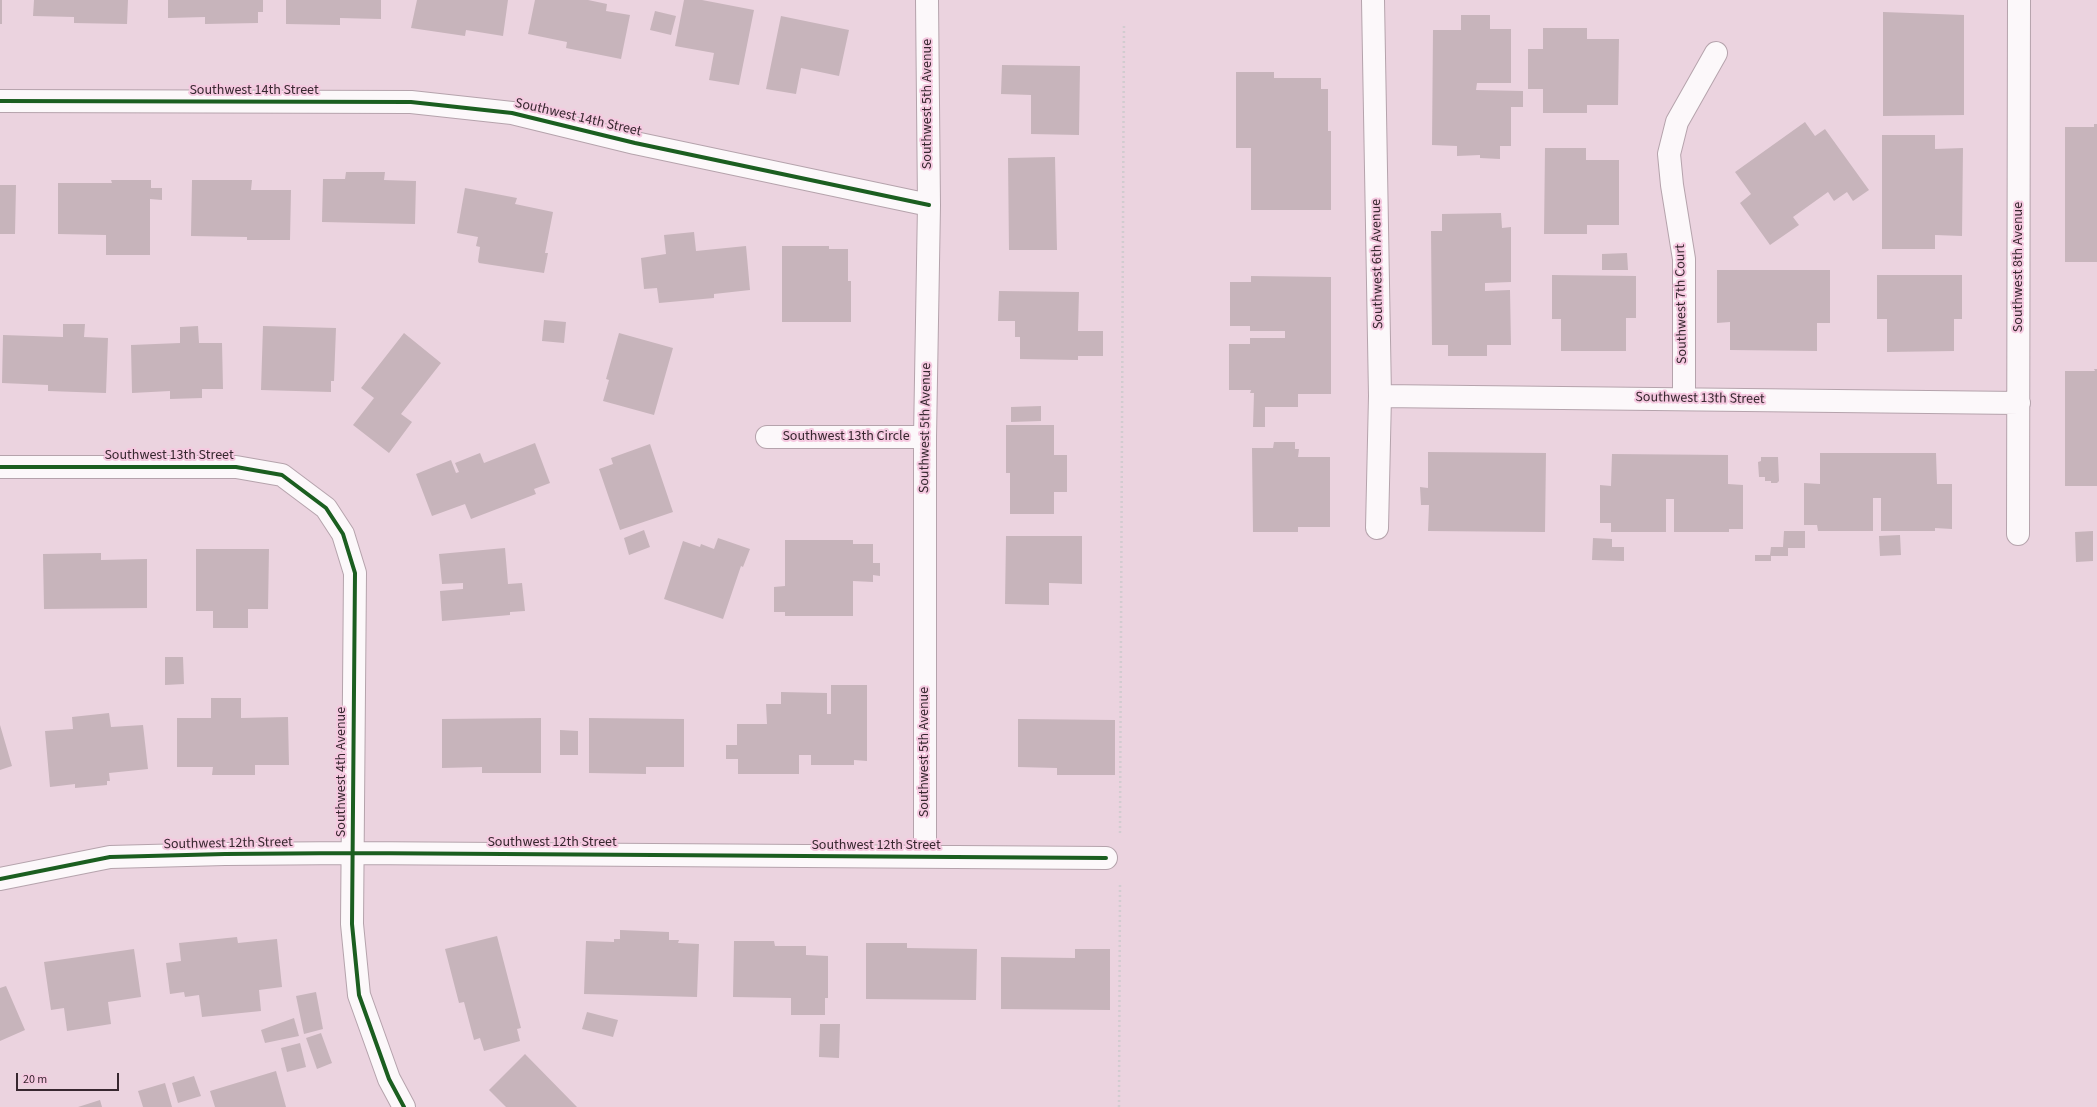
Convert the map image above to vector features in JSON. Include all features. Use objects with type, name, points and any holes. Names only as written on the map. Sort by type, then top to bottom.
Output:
[{"type":"street","name":"Southwest 5th Avenue","points":[[925,857],[925,437],[929,205],[927,0]]},
{"type":"street","name":"Southwest 6th Avenue","points":[[1373,0],[1380,396],[1377,528]]},
{"type":"street","name":"Southwest 8th Avenue","points":[[2018,534],[2019,0]]},
{"type":"street","name":"Southwest 7th Court","points":[[1684,399],[1684,259],[1672,185],[1669,154],[1678,122],[1716,53]]},
{"type":"street","name":"Southwest 14th Street","points":[[0,101],[411,102],[512,113],[635,143],[929,205]]},
{"type":"street","name":"Southwest 13th Street","points":[[1380,396],[2019,403]]},
{"type":"street","name":"Southwest 13th Circle","points":[[767,437],[925,437]]},
{"type":"street","name":"Southwest 13th Street","points":[[0,467],[236,467],[282,475],[326,508]]},
{"type":"street","name":"Southwest 4th Avenue","points":[[326,508],[343,534],[355,573],[352,924],[359,995],[389,1079],[404,1107]]},
{"type":"street","name":"Southwest 12th Street","points":[[0,879],[110,857],[352,853],[1106,858]]},
{"type":"path","points":[[1120,836],[1124,23]]},
{"type":"path","points":[[1119,1107],[1120,876]]},
{"type":"building","points":[[0,0],[2,0],[2,24],[0,24]]},
{"type":"building","points":[[34,0],[128,0],[127,24],[74,23],[74,17],[33,16]]},
{"type":"building","points":[[168,0],[263,0],[263,12],[258,12],[258,23],[205,24],[205,17],[168,18]]},
{"type":"building","points":[[286,0],[381,0],[381,19],[340,18],[340,25],[286,24]]},
{"type":"building","points":[[417,0],[508,0],[503,36],[466,30],[465,36],[411,28]]},
{"type":"building","points":[[535,0],[588,0],[607,4],[606,11],[630,15],[621,59],[566,48],[567,42],[528,34]]},
{"type":"building","points":[[684,0],[702,0],[754,10],[739,85],[709,80],[714,53],[675,46]]},
{"type":"building","points":[[655,11],[676,16],[671,35],[650,30]]},
{"type":"building","points":[[1883,12],[1964,15],[1964,115],[1883,116]]},
{"type":"building","points":[[1461,15],[1490,15],[1490,29],[1511,29],[1511,83],[1477,83],[1476,90],[1523,91],[1523,107],[1511,107],[1511,146],[1500,146],[1500,159],[1480,158],[1480,155],[1457,156],[1457,146],[1432,145],[1433,30],[1461,30]]},
{"type":"building","points":[[781,16],[849,30],[839,76],[801,68],[796,94],[766,89]]},
{"type":"building","points":[[1543,28],[1587,28],[1587,39],[1619,39],[1618,105],[1587,105],[1587,113],[1543,113],[1543,89],[1528,89],[1528,49],[1543,49]]},
{"type":"building","points":[[1002,65],[1080,66],[1079,135],[1031,134],[1031,95],[1001,94]]},
{"type":"building","points":[[1236,72],[1274,72],[1274,78],[1321,78],[1321,89],[1328,89],[1328,131],[1331,131],[1331,210],[1251,210],[1251,148],[1236,148]]},
{"type":"building","points":[[1805,122],[1815,136],[1825,129],[1869,190],[1853,201],[1847,192],[1834,201],[1828,192],[1793,217],[1799,225],[1770,245],[1740,203],[1751,194],[1735,172]]},
{"type":"building","points":[[2094,124],[2097,124],[2097,262],[2065,262],[2065,127],[2094,127]]},
{"type":"building","points":[[1882,135],[1935,135],[1935,149],[1963,148],[1962,236],[1935,235],[1935,249],[1882,249]]},
{"type":"building","points":[[1545,148],[1586,148],[1586,160],[1619,160],[1619,225],[1587,225],[1587,234],[1544,234]]},
{"type":"building","points":[[1055,157],[1057,250],[1009,250],[1008,158]]},
{"type":"building","points":[[346,172],[385,172],[384,180],[416,181],[415,224],[322,222],[323,179],[345,179]]},
{"type":"building","points":[[111,180],[151,180],[151,188],[162,188],[162,200],[150,199],[150,255],[106,255],[106,235],[58,234],[58,183],[112,183]]},
{"type":"building","points":[[192,180],[252,180],[251,190],[291,190],[290,240],[247,240],[247,237],[191,236]]},
{"type":"building","points":[[0,185],[16,185],[15,234],[0,234]]},
{"type":"building","points":[[465,188],[517,198],[515,204],[553,212],[545,253],[548,253],[544,273],[479,263],[480,247],[476,246],[478,237],[457,233]]},
{"type":"building","points":[[1501,213],[1502,228],[1511,227],[1511,282],[1485,283],[1485,291],[1510,290],[1511,345],[1487,345],[1487,356],[1448,356],[1448,345],[1432,345],[1431,231],[1442,231],[1442,214]]},
{"type":"building","points":[[694,232],[696,251],[746,246],[750,290],[714,294],[714,298],[659,303],[657,288],[644,289],[641,258],[666,254],[664,235]]},
{"type":"building","points":[[782,246],[829,246],[829,249],[848,249],[848,281],[851,281],[851,322],[782,322]]},
{"type":"building","points":[[1627,253],[1628,270],[1602,270],[1602,254]]},
{"type":"building","points":[[1717,270],[1830,270],[1830,323],[1817,323],[1817,351],[1730,350],[1730,322],[1717,323]]},
{"type":"building","points":[[1552,275],[1636,276],[1636,318],[1626,318],[1626,351],[1561,351],[1561,319],[1552,319]]},
{"type":"building","points":[[1877,275],[1962,275],[1962,319],[1954,319],[1954,351],[1887,352],[1887,319],[1877,319]]},
{"type":"building","points":[[1251,276],[1331,277],[1331,394],[1298,394],[1298,407],[1265,407],[1265,427],[1253,427],[1254,393],[1250,393],[1251,390],[1229,390],[1229,344],[1250,344],[1250,338],[1285,338],[1285,331],[1250,331],[1250,326],[1230,326],[1230,282],[1251,282]]},
{"type":"building","points":[[999,291],[1079,292],[1078,331],[1103,331],[1103,356],[1078,356],[1078,360],[1020,359],[1020,337],[1015,337],[1015,321],[998,321]]},
{"type":"building","points":[[544,320],[566,322],[564,343],[542,341]]},
{"type":"building","points":[[63,324],[85,324],[84,337],[108,338],[106,393],[48,391],[48,385],[2,383],[3,335],[63,337]]},
{"type":"building","points":[[198,326],[199,343],[222,343],[223,389],[202,389],[202,398],[170,399],[170,391],[132,393],[131,345],[180,343],[180,327]]},
{"type":"building","points":[[263,326],[336,328],[334,381],[331,381],[331,392],[261,390]]},
{"type":"building","points":[[404,333],[441,363],[401,414],[412,422],[389,453],[353,425],[374,398],[361,388]]},
{"type":"building","points":[[619,333],[673,348],[654,415],[603,401],[609,380],[606,379]]},
{"type":"building","points":[[2094,369],[2097,369],[2097,486],[2065,486],[2065,371],[2095,371]]},
{"type":"building","points":[[1041,406],[1041,421],[1011,422],[1011,407]]},
{"type":"building","points":[[1006,425],[1054,425],[1054,455],[1067,455],[1067,492],[1054,492],[1054,514],[1010,514],[1010,473],[1006,473]]},
{"type":"building","points":[[1274,442],[1295,442],[1295,449],[1299,449],[1298,457],[1330,457],[1330,527],[1298,527],[1298,532],[1253,532],[1252,448],[1273,448]]},
{"type":"building","points":[[535,443],[550,483],[534,489],[536,494],[471,519],[465,504],[432,516],[416,474],[451,460],[456,473],[459,472],[455,463],[480,453],[484,463]]},
{"type":"building","points":[[650,444],[673,512],[620,530],[599,469],[613,464],[611,458]]},
{"type":"building","points":[[1428,452],[1546,453],[1545,532],[1428,531],[1429,505],[1421,505],[1420,487],[1428,488]]},
{"type":"building","points":[[1820,453],[1936,453],[1937,484],[1952,484],[1952,529],[1935,528],[1935,531],[1881,531],[1881,498],[1873,498],[1873,531],[1818,531],[1817,525],[1804,525],[1804,483],[1820,484]]},
{"type":"building","points":[[1612,454],[1728,455],[1728,484],[1743,485],[1743,529],[1729,529],[1729,532],[1674,532],[1674,499],[1666,499],[1666,532],[1611,532],[1611,523],[1600,523],[1600,485],[1611,486]]},
{"type":"building","points":[[1761,457],[1778,457],[1779,481],[1777,483],[1765,481],[1765,477],[1759,477],[1758,462],[1761,461]]},
{"type":"building","points":[[644,530],[650,547],[629,555],[624,538]]},
{"type":"building","points":[[1784,531],[1805,531],[1805,548],[1788,548],[1788,556],[1771,556],[1771,561],[1755,561],[1755,555],[1770,555],[1771,547],[1783,547]]},
{"type":"building","points":[[2093,531],[2093,561],[2076,562],[2075,532]]},
{"type":"building","points":[[1900,535],[1901,555],[1880,556],[1879,536]]},
{"type":"building","points":[[1006,536],[1082,536],[1082,584],[1049,583],[1049,605],[1005,604]]},
{"type":"building","points":[[718,538],[750,549],[743,567],[741,566],[723,619],[664,599],[683,541],[700,547],[701,544],[714,549]]},
{"type":"building","points":[[1593,538],[1612,539],[1612,547],[1624,547],[1624,561],[1592,560]]},
{"type":"building","points":[[785,540],[853,540],[853,544],[873,544],[873,563],[880,563],[880,576],[873,575],[873,582],[853,581],[853,616],[785,616],[785,612],[774,612],[774,587],[785,586]]},
{"type":"building","points":[[505,548],[508,584],[522,583],[525,611],[510,612],[510,615],[442,621],[440,591],[463,589],[463,583],[442,584],[439,554]]},
{"type":"building","points":[[196,549],[269,549],[268,609],[248,609],[248,628],[213,628],[213,611],[196,611]]},
{"type":"building","points":[[101,553],[101,560],[147,559],[147,608],[44,609],[43,554]]},
{"type":"building","points":[[165,657],[183,657],[184,684],[165,685]]},
{"type":"building","points":[[831,685],[867,685],[867,761],[854,760],[854,765],[811,765],[811,755],[799,755],[799,774],[738,774],[738,759],[726,759],[726,745],[737,745],[737,724],[767,724],[766,704],[781,704],[781,692],[827,693],[827,714],[831,714]]},
{"type":"building","points":[[211,698],[241,698],[241,718],[288,717],[289,765],[255,765],[255,775],[212,775],[213,767],[177,767],[177,718],[211,718]]},
{"type":"building","points":[[109,713],[111,727],[143,725],[148,769],[109,773],[110,781],[107,781],[107,785],[75,788],[75,784],[50,787],[45,731],[73,729],[72,717]]},
{"type":"building","points":[[541,718],[541,773],[482,773],[482,767],[442,768],[442,719]]},
{"type":"building","points":[[589,718],[684,719],[684,767],[646,767],[646,774],[589,773]]},
{"type":"building","points":[[1018,719],[1115,720],[1115,775],[1057,775],[1057,768],[1018,767]]},
{"type":"building","points":[[0,725],[12,766],[0,770]]},
{"type":"building","points":[[560,730],[578,731],[578,755],[560,755]]},
{"type":"building","points":[[620,930],[669,932],[669,940],[679,940],[678,943],[699,944],[697,997],[584,994],[586,941],[614,942],[614,939],[620,939]]},
{"type":"building","points":[[497,936],[521,1028],[517,1029],[520,1041],[484,1051],[480,1038],[474,1040],[464,1002],[459,1003],[445,949]]},
{"type":"building","points":[[237,937],[238,943],[277,939],[282,987],[259,990],[261,1011],[202,1017],[199,995],[185,997],[184,992],[170,994],[166,963],[181,961],[179,943]]},
{"type":"building","points":[[734,941],[774,941],[775,946],[806,946],[806,955],[828,956],[828,998],[825,998],[825,1015],[791,1015],[791,998],[733,997]]},
{"type":"building","points":[[866,943],[907,943],[907,948],[977,949],[976,1000],[866,999]]},
{"type":"building","points":[[134,949],[141,997],[108,1002],[111,1024],[67,1031],[64,1008],[51,1010],[44,962]]},
{"type":"building","points":[[1075,949],[1110,949],[1110,1010],[1001,1009],[1001,957],[1075,958]]},
{"type":"building","points":[[6,986],[25,1030],[0,1041],[0,988]]},
{"type":"building","points":[[316,992],[323,1029],[304,1034],[296,996]]},
{"type":"building","points":[[587,1012],[618,1020],[613,1037],[582,1029]]},
{"type":"building","points":[[294,1018],[299,1036],[265,1043],[261,1030]]},
{"type":"building","points":[[820,1024],[840,1024],[839,1058],[819,1057]]},
{"type":"building","points":[[321,1033],[332,1063],[317,1069],[306,1038]]},
{"type":"building","points":[[300,1043],[306,1067],[287,1072],[281,1048]]},
{"type":"building","points":[[525,1054],[577,1107],[506,1107],[489,1090]]},
{"type":"building","points":[[276,1071],[286,1107],[215,1107],[210,1091]]},
{"type":"building","points":[[194,1076],[201,1096],[178,1103],[172,1083]]},
{"type":"building","points":[[165,1083],[172,1107],[143,1107],[138,1091]]},
{"type":"building","points":[[100,1100],[102,1107],[78,1107]]},
{"type":"cycle path","points":[[0,101],[411,102],[512,113],[635,143],[929,205]]},
{"type":"cycle path","points":[[0,467],[236,467],[282,475],[326,508],[343,534],[355,573],[352,924],[359,995],[389,1079],[404,1107]]},
{"type":"cycle path","points":[[0,879],[110,857],[225,854],[352,853],[1106,858]]}]
